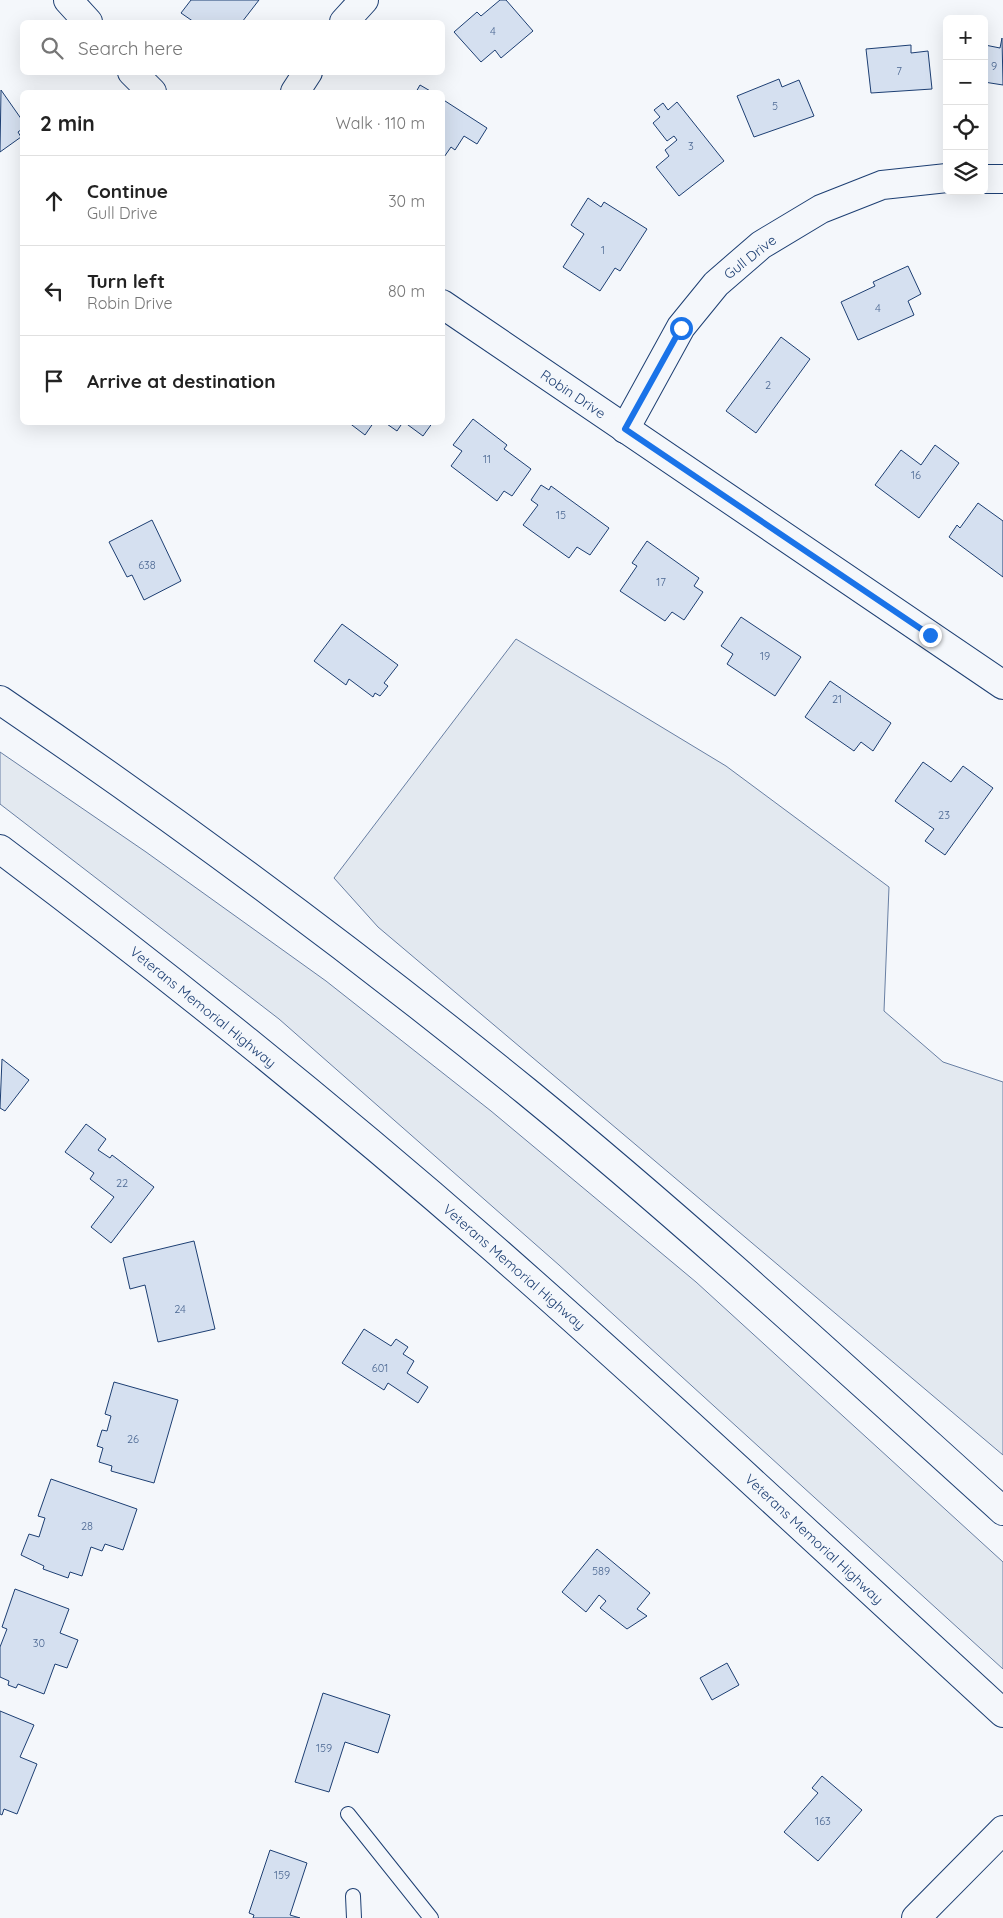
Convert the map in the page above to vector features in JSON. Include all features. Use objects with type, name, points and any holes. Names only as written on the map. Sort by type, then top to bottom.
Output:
[{"type":"main road","points":[[68,0],[86,20]]},
{"type":"main road","points":[[346,20],[364,0]]},
{"type":"main road","points":[[135,75],[150,90]]},
{"type":"main road","points":[[296,90],[306,75]]},
{"type":"main road","name":"Gull Drive","points":[[625,429],[681,328],[716,284],[762,245],[821,209],[882,185],[943,178]]},
{"type":"main road","points":[[988,179],[1003,180]]},
{"type":"main road","name":"Robin Drive","points":[[445,306],[1003,685]]},
{"type":"main road","points":[[0,700],[161,811],[258,882],[526,1091],[783,1312],[1003,1511]]},
{"type":"main road","name":"Veterans Memorial Highway","points":[[0,849],[140,955],[490,1245],[657,1395],[1003,1713]]},
{"type":"main road","points":[[916,1918],[1003,1830]]},
{"type":"lane","points":[[348,1814],[431,1918]]},
{"type":"lane","points":[[353,1896],[354,1918]]},
{"type":"shaded area","points":[[516,639],[726,766],[889,887],[884,1011],[943,1062],[1003,1082],[1003,1455],[378,927],[334,878]]},
{"type":"shaded area","points":[[0,752],[146,852],[326,981],[491,1111],[696,1282],[1003,1562],[1003,1669],[559,1265],[279,1019],[0,804]]},
{"type":"building","points":[[191,0],[259,0],[244,20],[191,20],[181,13]]},
{"type":"building","points":[[500,0],[506,0],[533,31],[501,58],[495,50],[481,62],[454,32],[477,12],[481,16]]},
{"type":"building","points":[[1002,38],[1003,85],[988,83],[988,46],[1000,48]]},
{"type":"building","points":[[911,45],[911,53],[928,51],[932,89],[871,93],[866,49]]},
{"type":"building","points":[[779,79],[782,87],[799,80],[814,116],[754,137],[737,96]]},
{"type":"building","points":[[420,85],[429,90],[417,90]]},
{"type":"building","points":[[1,90],[20,117],[20,130],[18,132],[20,138],[0,152]]},
{"type":"building","points":[[445,101],[487,128],[477,144],[464,136],[455,150],[451,147],[445,156]]},
{"type":"building","points":[[677,102],[724,161],[679,196],[656,167],[669,156],[665,150],[677,140],[674,136],[667,141],[653,123],[660,117],[654,110],[663,103],[668,110]]},
{"type":"building","points":[[588,198],[601,207],[604,202],[647,229],[620,271],[615,268],[600,291],[563,267],[584,234],[571,225]]},
{"type":"building","points":[[908,266],[921,294],[908,301],[914,315],[858,340],[841,302],[875,286],[873,282]]},
{"type":"building","points":[[781,337],[810,359],[756,433],[726,411]]},
{"type":"building","points":[[473,419],[507,445],[504,449],[531,469],[512,496],[504,491],[497,501],[451,466],[462,451],[453,445]]},
{"type":"building","points":[[352,425],[372,425],[365,435]]},
{"type":"building","points":[[388,425],[401,425],[397,431]]},
{"type":"building","points":[[408,425],[431,425],[423,436]]},
{"type":"building","points":[[935,445],[959,463],[919,518],[875,485],[901,450],[921,465]]},
{"type":"building","points":[[541,485],[549,490],[551,486],[609,528],[590,555],[577,547],[569,558],[523,525],[538,505],[531,500]]},
{"type":"building","points":[[978,503],[1003,521],[1003,577],[949,537],[957,525],[960,528]]},
{"type":"building","points":[[152,520],[181,581],[144,600],[132,575],[127,577],[109,542]]},
{"type":"building","points":[[647,541],[699,578],[694,586],[703,592],[684,620],[672,612],[665,621],[620,591],[637,566],[632,563]]},
{"type":"building","points":[[741,617],[801,657],[775,696],[727,664],[733,654],[721,646]]},
{"type":"building","points":[[342,624],[398,665],[384,683],[388,686],[380,696],[375,693],[373,697],[349,679],[346,685],[314,661]]},
{"type":"building","points":[[830,681],[891,723],[873,751],[861,742],[854,751],[805,717]]},
{"type":"building","points":[[923,762],[951,782],[963,766],[993,788],[945,855],[925,841],[934,829],[895,801]]},
{"type":"building","points":[[2,1059],[29,1080],[5,1111],[0,1108]]},
{"type":"building","points":[[86,1124],[106,1139],[98,1150],[110,1158],[112,1155],[154,1187],[111,1243],[91,1227],[114,1197],[90,1179],[94,1173],[65,1152]]},
{"type":"building","points":[[194,1241],[215,1329],[158,1342],[145,1285],[130,1289],[123,1258]]},
{"type":"building","points":[[364,1329],[391,1346],[396,1339],[408,1347],[403,1354],[414,1361],[407,1373],[428,1387],[418,1403],[388,1383],[384,1390],[342,1363]]},
{"type":"building","points":[[114,1382],[178,1400],[154,1483],[111,1471],[112,1466],[99,1462],[103,1448],[97,1446],[102,1430],[107,1431],[111,1416],[105,1414]]},
{"type":"building","points":[[51,1479],[137,1509],[123,1550],[105,1544],[102,1551],[91,1547],[82,1576],[70,1572],[68,1578],[43,1569],[44,1566],[21,1555],[29,1534],[39,1537],[45,1518],[38,1516]]},
{"type":"building","points":[[597,1549],[650,1593],[637,1609],[647,1616],[627,1629],[600,1608],[606,1601],[599,1595],[586,1612],[562,1592]]},
{"type":"building","points":[[15,1589],[69,1609],[60,1633],[78,1640],[67,1668],[55,1664],[44,1694],[18,1684],[16,1688],[8,1685],[9,1681],[0,1677],[0,1647],[7,1629],[2,1627]]},
{"type":"building","points":[[727,1663],[739,1685],[712,1700],[700,1678]]},
{"type":"building","points":[[323,1693],[390,1715],[378,1753],[345,1742],[329,1792],[295,1782]]},
{"type":"building","points":[[0,1711],[34,1725],[20,1757],[37,1764],[17,1814],[4,1809],[2,1815],[0,1814]]},
{"type":"building","points":[[822,1776],[862,1810],[818,1861],[784,1832],[818,1793],[812,1788]]},
{"type":"building","points":[[270,1850],[307,1863],[290,1915],[300,1918],[253,1918],[254,1915],[249,1913]]},
{"type":"route","points":[[681,328],[625,429],[930,635]]}]
